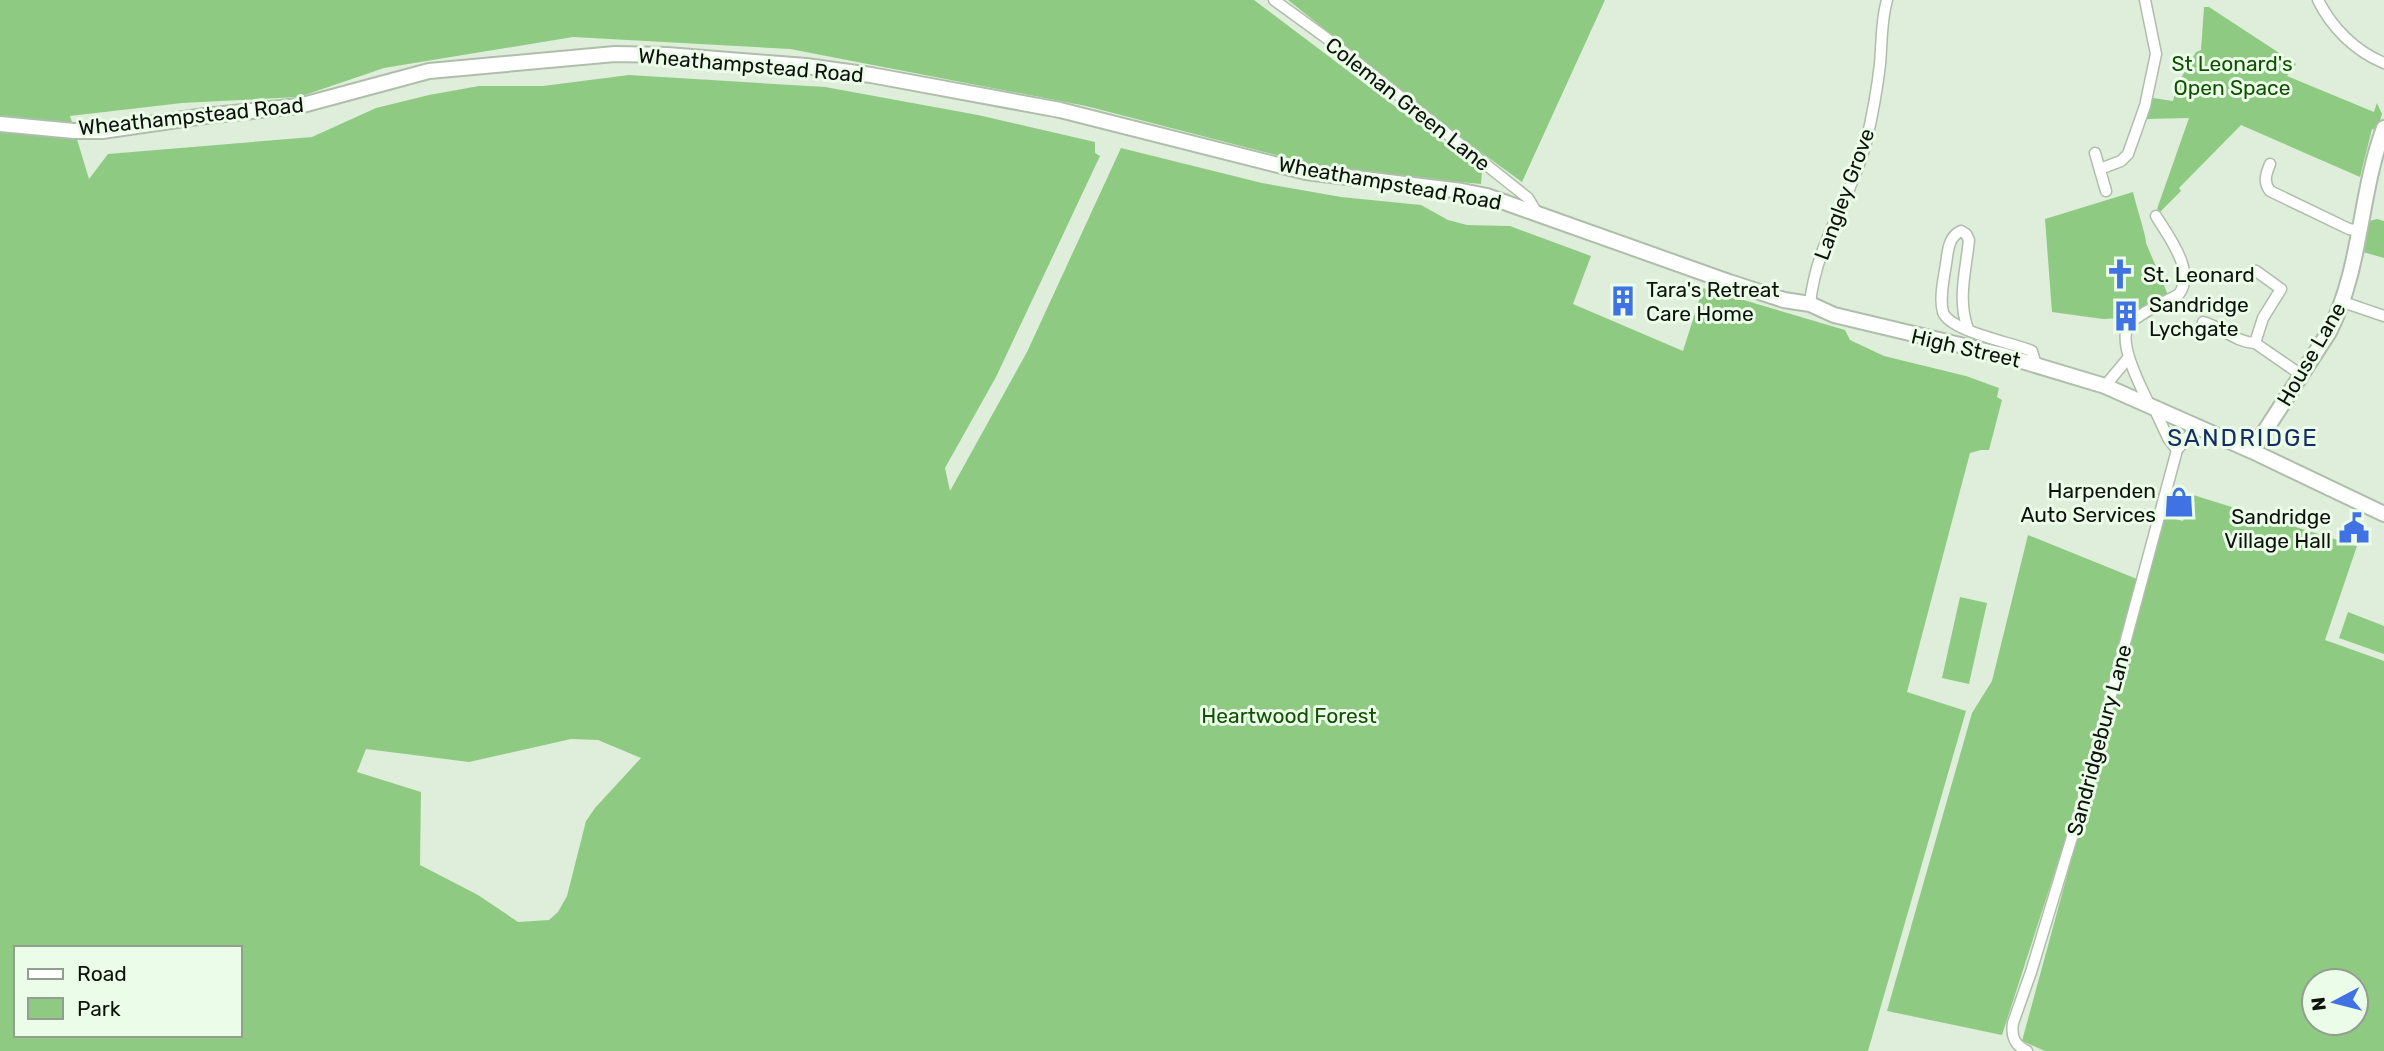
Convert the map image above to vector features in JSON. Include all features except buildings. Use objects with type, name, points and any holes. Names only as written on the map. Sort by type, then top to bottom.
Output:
[{"type":"main road","name":"Wheathampstead Road","points":[[0,124],[102,131],[299,106],[429,71],[615,54],[667,55],[795,65],[898,79],[1060,110],[1306,172],[1462,191],[1504,201],[1537,213]]},
{"type":"main road","name":"House Lane","points":[[2252,450],[2329,332],[2343,302],[2360,231],[2368,180],[2384,128]]},
{"type":"main road","name":"High Street","points":[[1537,213],[1784,300],[1810,304],[1834,315],[2036,365],[2105,386],[2252,450],[2384,514]]},
{"type":"street","name":"Coleman Green Lane","points":[[1274,0],[1325,37],[1528,198],[1537,213]]},
{"type":"street","name":"Langley Grove","points":[[1810,304],[1817,264],[1865,146],[1874,109],[1887,0]]},
{"type":"street","points":[[2100,169],[2121,161],[2128,154],[2145,106],[2155,54],[2145,0]]},
{"type":"street","points":[[2318,0],[2326,15],[2344,36],[2367,55],[2384,63]]},
{"type":"street","points":[[2095,153],[2106,191]]},
{"type":"street","points":[[2270,164],[2265,177],[2270,191],[2349,229],[2360,231]]},
{"type":"street","points":[[2156,216],[2181,260],[2184,285],[2179,294],[2127,327],[2126,343],[2129,357],[2151,405],[2168,438],[2178,450]]},
{"type":"street","points":[[1968,329],[1962,296],[1969,240],[1961,231],[1953,235],[1949,245],[1942,310],[1949,321],[1968,329],[2032,351],[2036,365]]},
{"type":"street","points":[[2255,344],[2263,318],[2281,289],[2256,271]]},
{"type":"street","points":[[2343,302],[2384,316]]},
{"type":"street","points":[[2203,323],[2217,326],[2244,343],[2255,344],[2300,374]]},
{"type":"street","points":[[2105,386],[2129,357]]},
{"type":"street","name":"Sandridgebury Lane","points":[[2027,1051],[2015,1042],[2013,1023],[2080,814],[2178,450],[2196,427]]},
{"type":"green space","name":"Heartwood Forest","points":[[0,0],[1254,0],[1482,172],[1481,184],[1330,169],[1086,106],[790,49],[573,37],[384,68],[299,97],[182,103],[70,116],[89,179],[108,154],[312,137],[376,108],[429,95],[479,86],[543,86],[629,75],[825,87],[978,115],[1095,142],[1095,153],[1100,156],[996,377],[945,468],[950,491],[1027,352],[1121,148],[1262,183],[1341,197],[1421,205],[1448,220],[1467,225],[1510,226],[1591,256],[1573,304],[1683,351],[1703,288],[1845,330],[1850,340],[1884,356],[1966,376],[1999,388],[1997,397],[2002,400],[1989,450],[1970,453],[1907,692],[1966,711],[1868,1051],[0,1051]],"holes":[[[571,739],[598,740],[641,758],[586,821],[567,896],[558,912],[549,920],[518,922],[478,895],[420,865],[421,792],[357,772],[366,749],[469,762]]]},
{"type":"green space","points":[[1288,0],[1605,0],[1522,182],[1460,137]]},
{"type":"green space","name":"St Leonard's Open Space","points":[[2204,7],[2209,7],[2296,64],[2287,76],[2374,112],[2377,103],[2382,114],[2377,131],[2372,129],[2360,177],[2241,125],[2179,188],[2181,191],[2160,212],[2157,209],[2189,118],[2147,119],[2153,98],[2173,101],[2177,85],[2196,52],[2201,50]]},
{"type":"green space","points":[[2133,192],[2146,243],[2168,295],[2125,318],[2103,319],[2052,312],[2045,219]]},
{"type":"green space","points":[[2369,221],[2384,221],[2384,258],[2363,252]]},
{"type":"green space","points":[[2190,494],[2357,546],[2325,640],[2384,661],[2384,1051],[2045,1051],[2022,1041],[2165,516],[2183,521]]},
{"type":"green space","points":[[2028,535],[2137,579],[2070,825],[2002,1035],[1887,1011],[1972,713],[1992,681]]},
{"type":"green space","points":[[1960,597],[1987,603],[1969,684],[1942,678]]},
{"type":"green space","points":[[2348,612],[2384,626],[2384,654],[2339,638]]},
{"type":"place","name":"St. Leonard","points":[[2120,274]]},
{"type":"place","name":"Tara's Retreat Care Home","points":[[1623,301]]},
{"type":"place","name":"Sandridge Lychgate","points":[[2126,316]]},
{"type":"place","name":"Harpenden Auto Services","points":[[2179,502]]},
{"type":"place","name":"Sandridge Village Hall","points":[[2354,528]]},
{"type":"district","name":"SANDRIDGE","points":[[2243,438]]}]
